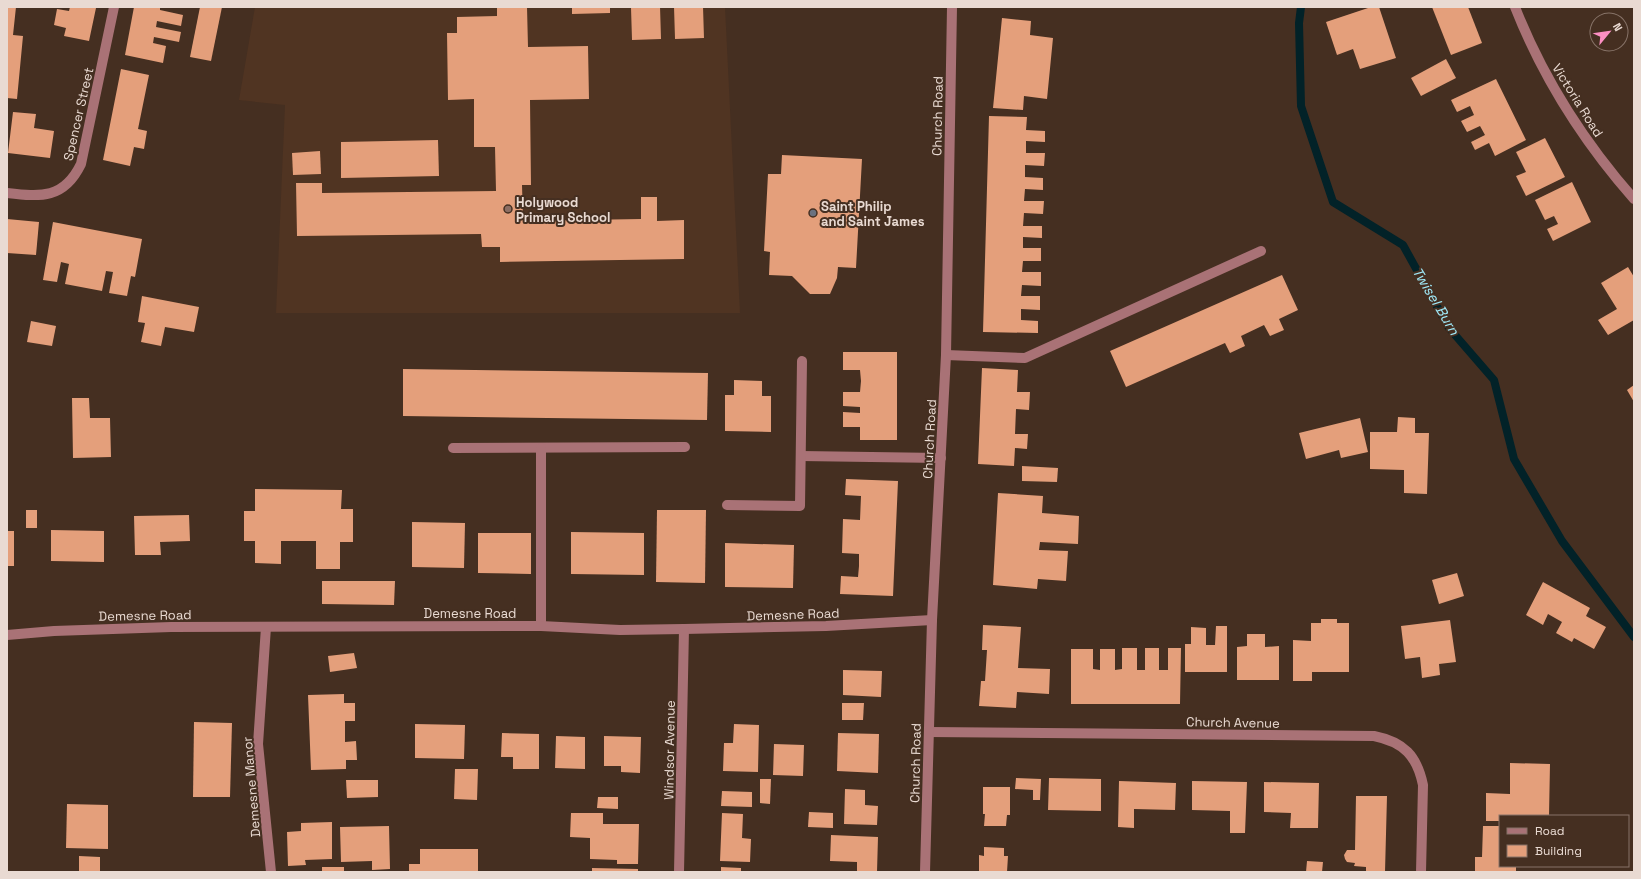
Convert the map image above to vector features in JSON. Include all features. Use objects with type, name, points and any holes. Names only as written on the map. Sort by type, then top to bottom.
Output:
[{"type":"street","name":"Spencer Street","points":[[7,193],[30,195],[50,194],[68,184],[76,175],[81,164],[114,7]]},
{"type":"street","name":"Church Road","points":[[925,872],[932,620],[946,355],[952,7]]},
{"type":"street","name":"Victoria Road","points":[[1515,7],[1532,49],[1564,106],[1588,142],[1634,199]]},
{"type":"street","points":[[946,355],[1025,358],[1261,251]]},
{"type":"street","points":[[726,505],[800,506],[802,361]]},
{"type":"street","points":[[453,448],[685,447]]},
{"type":"street","points":[[541,448],[542,626]]},
{"type":"street","points":[[801,456],[941,458]]},
{"type":"street","name":"Demesne Road","points":[[7,636],[54,631],[163,627],[542,626],[620,630],[826,626],[932,620]]},
{"type":"street","name":"Demesne Manor","points":[[266,627],[258,744],[271,872]]},
{"type":"street","name":"Windsor Avenue","points":[[679,872],[684,629]]},
{"type":"street","name":"Church Avenue","points":[[929,732],[1374,736],[1386,739],[1397,743],[1406,750],[1415,760],[1421,772],[1424,785],[1421,872]]},
{"type":"shaded area","name":"Holywood Primary School","points":[[255,7],[725,7],[740,313],[276,313],[285,105],[239,100]]},
{"type":"building","points":[[7,7],[16,7],[13,35],[23,36],[17,99],[7,98]]},
{"type":"building","points":[[70,7],[96,8],[89,41],[64,36],[66,28],[54,25],[57,9],[69,11]]},
{"type":"building","points":[[134,7],[160,7],[160,10],[183,15],[181,26],[157,21],[156,27],[181,32],[179,42],[154,37],[153,43],[166,46],[163,63],[125,55]]},
{"type":"building","points":[[200,7],[222,7],[211,61],[190,57]]},
{"type":"building","points":[[497,7],[527,7],[528,47],[588,46],[589,99],[530,100],[531,185],[522,185],[523,221],[641,219],[641,197],[657,197],[657,221],[684,220],[684,259],[500,262],[500,247],[482,247],[481,234],[297,236],[296,183],[322,183],[322,193],[496,191],[495,147],[474,147],[474,99],[448,100],[447,33],[457,33],[457,17],[497,16]]},
{"type":"building","points":[[572,7],[610,7],[610,13],[572,14]]},
{"type":"building","points":[[631,7],[660,7],[661,39],[632,40]]},
{"type":"building","points":[[674,7],[703,7],[704,38],[675,39]]},
{"type":"building","points":[[1371,7],[1379,7],[1396,58],[1360,69],[1353,49],[1337,55],[1326,22]]},
{"type":"building","points":[[1432,7],[1468,7],[1482,43],[1451,55]]},
{"type":"building","points":[[1002,18],[1031,21],[1030,35],[1053,38],[1047,99],[1024,96],[1023,110],[993,108]]},
{"type":"building","points":[[1446,59],[1456,78],[1421,96],[1411,78]]},
{"type":"building","points":[[121,69],[149,75],[138,129],[147,131],[144,149],[134,147],[130,166],[103,160]]},
{"type":"building","points":[[1496,79],[1526,140],[1495,156],[1489,143],[1475,150],[1471,142],[1485,135],[1480,126],[1467,132],[1461,121],[1474,115],[1470,106],[1457,112],[1451,100]]},
{"type":"building","points":[[13,112],[36,114],[34,128],[54,131],[50,158],[8,153]]},
{"type":"building","points":[[989,116],[1027,117],[1026,130],[1045,131],[1045,142],[1026,141],[1026,153],[1045,153],[1044,166],[1025,165],[1025,177],[1043,178],[1043,190],[1025,189],[1024,201],[1044,201],[1043,214],[1024,213],[1023,226],[1042,226],[1042,238],[1023,237],[1023,248],[1041,248],[1041,261],[1023,261],[1022,272],[1041,272],[1041,286],[1022,285],[1021,296],[1040,296],[1040,310],[1021,309],[1021,320],[1038,321],[1038,333],[983,332]]},
{"type":"building","points":[[1545,138],[1565,177],[1526,196],[1516,176],[1526,172],[1516,152]]},
{"type":"building","points":[[438,140],[439,176],[341,178],[341,142]]},
{"type":"building","points":[[320,151],[321,174],[293,175],[292,153]]},
{"type":"building","name":"Saint Philip and Saint James","points":[[782,155],[862,159],[856,268],[838,267],[837,278],[830,294],[810,294],[792,276],[769,275],[770,252],[764,251],[768,174],[781,174]]},
{"type":"building","points":[[1572,182],[1591,222],[1553,241],[1547,229],[1558,224],[1554,216],[1545,220],[1535,200]]},
{"type":"building","points":[[7,219],[39,222],[36,255],[7,253]]},
{"type":"building","points":[[53,222],[142,239],[135,277],[131,276],[127,296],[109,293],[113,272],[106,271],[102,291],[65,284],[69,264],[61,262],[57,282],[43,280]]},
{"type":"building","points":[[1628,267],[1634,277],[1634,320],[1608,335],[1598,320],[1617,309],[1601,283]]},
{"type":"building","points":[[1282,275],[1298,310],[1279,319],[1284,330],[1270,336],[1264,325],[1241,336],[1245,346],[1230,353],[1225,343],[1126,387],[1110,351]]},
{"type":"building","points":[[142,296],[199,307],[194,332],[165,327],[161,346],[141,342],[145,323],[138,322]]},
{"type":"building","points":[[31,321],[56,326],[52,346],[27,342]]},
{"type":"building","points":[[843,352],[897,352],[897,440],[860,440],[860,427],[843,427],[843,412],[860,413],[860,407],[843,406],[843,392],[860,392],[861,381],[860,370],[843,370]]},
{"type":"building","points":[[982,368],[1018,370],[1017,392],[1030,392],[1029,410],[1016,409],[1015,434],[1028,434],[1027,449],[1015,448],[1014,466],[978,464]]},
{"type":"building","points":[[403,369],[708,373],[707,420],[403,416]]},
{"type":"building","points":[[734,380],[762,381],[762,396],[771,396],[771,432],[725,431],[725,395],[734,395]]},
{"type":"building","points":[[1634,385],[1634,402],[1627,390]]},
{"type":"building","points":[[72,398],[89,398],[90,418],[110,418],[111,457],[73,458]]},
{"type":"building","points":[[1398,417],[1415,418],[1415,433],[1429,433],[1427,494],[1404,493],[1404,470],[1370,469],[1370,432],[1397,432]]},
{"type":"building","points":[[1360,418],[1368,452],[1341,458],[1339,450],[1306,459],[1299,433]]},
{"type":"building","points":[[1022,466],[1058,468],[1057,482],[1022,481]]},
{"type":"building","points":[[846,479],[898,481],[893,596],[840,594],[841,576],[858,577],[859,566],[859,554],[842,553],[843,519],[860,520],[861,496],[845,495]]},
{"type":"building","points":[[255,489],[342,490],[341,509],[353,509],[353,542],[340,542],[340,569],[316,569],[316,541],[281,541],[281,564],[255,563],[255,541],[244,541],[244,511],[255,511]]},
{"type":"building","points":[[998,493],[1043,496],[1042,513],[1079,516],[1078,544],[1040,542],[1039,550],[1068,551],[1066,581],[1038,579],[1037,589],[993,585]]},
{"type":"building","points":[[26,510],[37,510],[37,528],[26,528]]},
{"type":"building","points":[[657,510],[706,510],[705,583],[656,582]]},
{"type":"building","points":[[189,515],[190,541],[160,542],[161,555],[135,555],[134,516]]},
{"type":"building","points":[[412,522],[465,523],[464,568],[412,567]]},
{"type":"building","points":[[51,530],[104,531],[104,562],[51,561]]},
{"type":"building","points":[[7,531],[14,531],[14,566],[7,566]]},
{"type":"building","points":[[571,532],[644,533],[644,575],[571,574]]},
{"type":"building","points":[[478,533],[531,533],[531,574],[478,573]]},
{"type":"building","points":[[725,543],[794,545],[793,588],[725,587]]},
{"type":"building","points":[[1457,573],[1464,596],[1439,604],[1432,580]]},
{"type":"building","points":[[322,581],[395,581],[394,605],[322,604]]},
{"type":"building","points":[[1543,582],[1590,608],[1586,616],[1606,627],[1594,649],[1574,638],[1572,642],[1556,633],[1562,622],[1548,614],[1543,625],[1526,615]]},
{"type":"building","points":[[1321,619],[1337,619],[1337,623],[1349,623],[1349,672],[1312,672],[1312,681],[1293,681],[1293,640],[1311,641],[1311,623],[1321,623]]},
{"type":"building","points":[[1450,620],[1456,662],[1439,664],[1440,675],[1422,678],[1420,657],[1405,659],[1401,626]]},
{"type":"building","points":[[983,625],[1021,627],[1018,668],[1050,669],[1049,694],[1017,692],[1016,708],[979,706],[981,681],[985,681],[987,650],[982,650]]},
{"type":"building","points":[[1216,626],[1227,626],[1227,672],[1185,672],[1185,644],[1191,644],[1191,627],[1206,628],[1206,645],[1215,645]]},
{"type":"building","points":[[1247,634],[1265,634],[1265,647],[1279,646],[1279,680],[1237,680],[1237,647],[1247,646]]},
{"type":"building","points":[[1122,648],[1137,648],[1137,670],[1145,670],[1145,648],[1159,648],[1159,670],[1168,670],[1168,648],[1181,648],[1180,704],[1071,704],[1071,649],[1093,649],[1093,669],[1100,670],[1100,649],[1115,649],[1115,670],[1122,669]]},
{"type":"building","points":[[354,653],[357,668],[330,672],[328,656]]},
{"type":"building","points":[[843,670],[882,671],[881,697],[843,695]]},
{"type":"building","points":[[344,694],[344,703],[355,703],[355,721],[345,721],[345,742],[356,741],[357,760],[346,760],[346,769],[311,770],[308,695]]},
{"type":"building","points":[[842,703],[864,703],[863,720],[842,720]]},
{"type":"building","points":[[194,722],[232,723],[230,797],[193,797]]},
{"type":"building","points":[[415,724],[465,725],[464,759],[415,758]]},
{"type":"building","points":[[734,724],[759,725],[758,772],[723,771],[724,743],[733,743]]},
{"type":"building","points":[[502,733],[539,734],[539,769],[513,769],[513,757],[501,757]]},
{"type":"building","points":[[838,733],[879,734],[878,773],[837,771]]},
{"type":"building","points":[[556,736],[585,737],[585,769],[555,768]]},
{"type":"building","points":[[604,736],[641,737],[640,773],[621,772],[621,766],[604,766]]},
{"type":"building","points":[[774,744],[804,745],[803,776],[773,775]]},
{"type":"building","points":[[1510,763],[1550,764],[1549,815],[1499,815],[1499,821],[1486,821],[1486,793],[1510,794]]},
{"type":"building","points":[[455,769],[478,769],[477,800],[454,799]]},
{"type":"building","points":[[1016,778],[1041,779],[1040,800],[1033,800],[1033,790],[1015,789]]},
{"type":"building","points":[[1049,778],[1101,779],[1101,811],[1048,810]]},
{"type":"building","points":[[760,779],[771,779],[770,804],[760,803]]},
{"type":"building","points":[[346,780],[378,780],[378,797],[347,798]]},
{"type":"building","points":[[1119,781],[1176,783],[1175,810],[1134,809],[1134,828],[1118,827]]},
{"type":"building","points":[[1192,781],[1247,782],[1245,833],[1230,833],[1230,811],[1192,810]]},
{"type":"building","points":[[1264,782],[1319,783],[1318,828],[1290,828],[1291,813],[1264,812]]},
{"type":"building","points":[[983,787],[1010,787],[1010,815],[1007,815],[1006,826],[984,826],[985,814],[983,814]]},
{"type":"building","points":[[845,789],[865,790],[865,805],[878,806],[877,825],[844,824]]},
{"type":"building","points":[[722,791],[752,792],[752,807],[721,806]]},
{"type":"building","points":[[1356,796],[1387,796],[1385,872],[1366,872],[1366,867],[1354,866],[1355,863],[1347,862],[1345,859],[1344,855],[1347,850],[1355,850]]},
{"type":"building","points":[[598,797],[618,797],[618,809],[597,808]]},
{"type":"building","points":[[67,804],[108,805],[108,849],[66,848]]},
{"type":"building","points":[[809,812],[833,813],[833,828],[808,827]]},
{"type":"building","points":[[571,813],[603,813],[603,824],[639,824],[638,864],[617,864],[617,860],[590,859],[590,838],[570,837]]},
{"type":"building","points":[[722,813],[743,814],[742,838],[751,839],[750,862],[720,861]]},
{"type":"building","points":[[332,822],[332,859],[305,860],[306,865],[288,866],[287,832],[301,831],[301,823]]},
{"type":"building","points":[[389,826],[390,869],[372,870],[372,861],[341,862],[340,827]]},
{"type":"building","points":[[1483,826],[1499,826],[1499,867],[1516,867],[1516,872],[1475,872],[1475,857],[1482,857]]},
{"type":"building","points":[[831,835],[878,837],[877,872],[857,872],[857,862],[830,861]]},
{"type":"building","points":[[984,847],[1004,848],[1004,856],[1008,856],[1007,872],[979,872],[979,855],[984,856]]},
{"type":"building","points":[[420,849],[478,849],[478,872],[409,872],[409,864],[420,864]]},
{"type":"building","points":[[79,856],[100,857],[100,872],[79,872]]},
{"type":"building","points":[[1307,861],[1323,862],[1322,872],[1306,872]]},
{"type":"building","points":[[322,867],[344,867],[344,872],[322,872]]},
{"type":"building","points":[[721,867],[741,868],[741,872],[721,872]]},
{"type":"building","points":[[592,868],[638,869],[638,872],[592,872]]},
{"type":"waterway","name":"Twisel Burn","points":[[1301,7],[1299,23],[1301,106],[1333,202],[1403,245],[1449,328],[1494,380],[1514,459],[1562,541],[1634,637]]},
{"type":"place","name":"Holywood Primary School","points":[[508,209]]},
{"type":"place","name":"Saint Philip and Saint James","points":[[813,213]]}]
